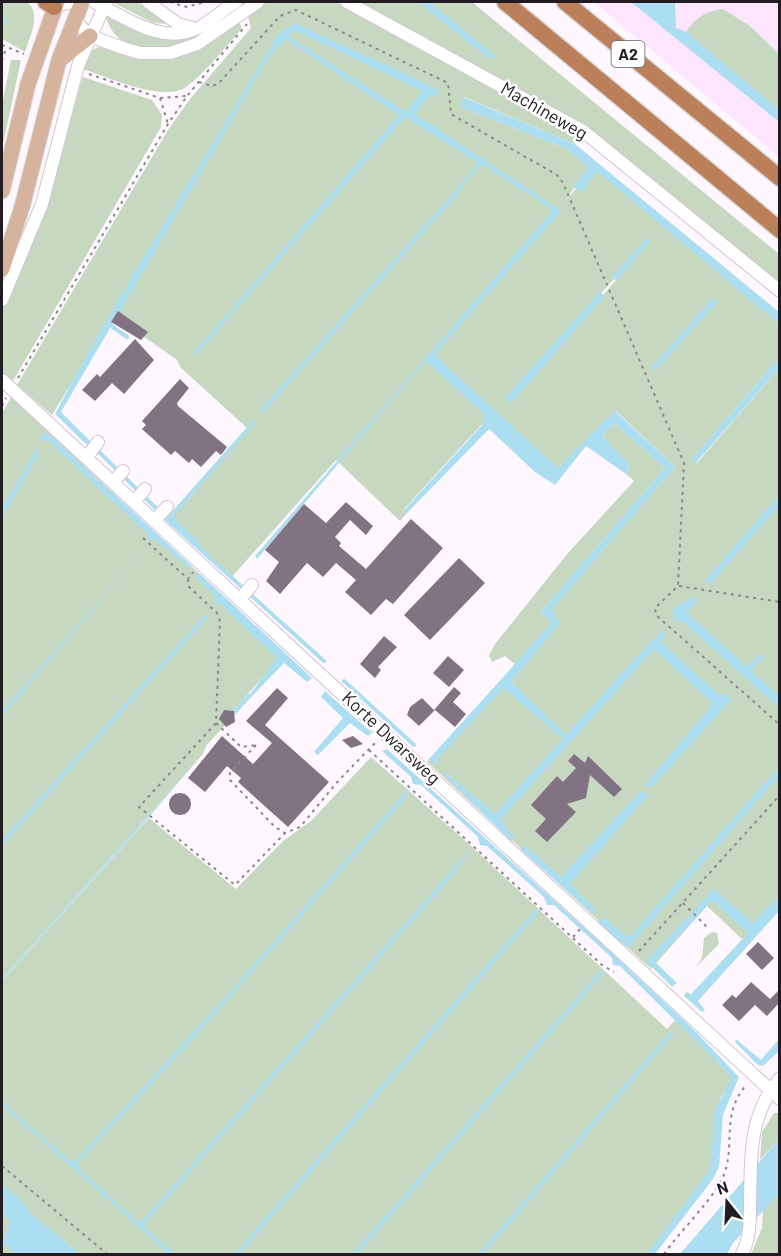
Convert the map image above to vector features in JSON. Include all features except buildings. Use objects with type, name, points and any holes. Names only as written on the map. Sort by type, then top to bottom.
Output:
[{"type":"highway","name":"A2","points":[[505,2],[780,230]]},
{"type":"highway","name":"A2","points":[[565,2],[780,178]]},
{"type":"main road","points":[[2,269],[22,207],[59,60],[82,2]]},
{"type":"main road","points":[[2,191],[28,84],[52,3],[74,19]]},
{"type":"main road","points":[[59,60],[90,36]]},
{"type":"street","points":[[52,3],[71,2]]},
{"type":"street","points":[[148,2],[178,24],[197,28]]},
{"type":"street","points":[[2,300],[42,204],[62,118],[101,3],[143,28],[181,33],[197,28],[238,7],[258,2]]},
{"type":"street","name":"Machineweg","points":[[347,2],[583,131],[780,291]]},
{"type":"street","points":[[74,19],[90,36],[140,53],[170,53],[197,44],[238,7]]},
{"type":"street","name":"Korte Dwarsweg","points":[[2,380],[92,450],[118,477],[160,514],[200,562],[245,593],[385,733],[780,1099]]},
{"type":"street","points":[[742,1254],[750,1230],[751,1161],[759,1107],[780,1078]]},
{"type":"path","points":[[170,2],[187,7],[204,2]]},
{"type":"path","points":[[11,389],[168,124],[187,96],[248,26],[238,7]]},
{"type":"path","points":[[200,82],[212,86],[218,84],[280,16],[285,12],[296,10],[447,82],[451,114],[557,176],[684,463],[678,586],[655,608],[656,615],[780,724]]},
{"type":"path","points":[[2,45],[24,54]]},
{"type":"path","points":[[2,61],[6,48]]},
{"type":"path","points":[[84,73],[160,98],[187,96]]},
{"type":"path","points":[[160,98],[168,124]]},
{"type":"path","points":[[142,538],[188,579]]},
{"type":"path","points":[[200,562],[188,579],[188,586],[217,613],[220,621],[216,723],[139,807],[235,885],[285,833],[300,827],[339,780],[385,733]]},
{"type":"path","points":[[678,586],[780,602]]},
{"type":"path","points":[[216,723],[242,747],[256,744],[230,773],[230,780],[232,785],[275,827],[285,833]]},
{"type":"path","points":[[369,750],[602,965],[614,972]]},
{"type":"path","points":[[631,960],[780,795]]},
{"type":"path","points":[[683,903],[707,927]]},
{"type":"path","points":[[573,937],[577,932]]},
{"type":"path","points":[[664,1254],[724,1174],[729,1121],[733,1105],[754,1075]]},
{"type":"path","points":[[2,1166],[107,1254]]},
{"type":"shaded area","points":[[594,2],[779,2],[779,157]]},
{"type":"green space","points":[[2,2],[27,2],[34,13],[34,26],[25,52],[2,39]]},
{"type":"green space","points":[[112,2],[138,2],[169,24],[153,23]]},
{"type":"green space","points":[[269,2],[335,2],[363,13],[534,108],[579,137],[575,144],[464,97],[461,107],[565,148],[589,167],[565,201],[597,165],[779,324],[779,358],[692,459],[697,463],[779,368],[779,910],[744,941],[707,906],[651,969],[427,762],[504,688],[560,730],[511,682],[559,622],[550,611],[675,467],[616,411],[558,468],[483,423],[404,509],[407,513],[400,521],[336,460],[230,579],[166,520],[247,428],[181,368],[177,360],[113,315],[52,415],[17,385],[168,130],[190,99],[251,28],[247,12]],"holes":[[[647,244],[510,403],[505,398]]]},
{"type":"green space","points":[[360,2],[472,2],[779,254],[779,286],[590,128]]},
{"type":"green space","points":[[723,9],[750,26],[779,54],[779,110],[686,32],[693,22],[702,16]]},
{"type":"green space","points":[[105,15],[145,34],[170,40],[197,34],[212,25],[215,26],[186,41],[153,49],[124,42],[113,31]]},
{"type":"green space","points":[[238,19],[242,28],[238,33],[200,75],[186,87],[176,91],[164,92],[135,87],[83,69],[88,53],[98,47],[161,60],[186,55],[208,43]]},
{"type":"green space","points":[[11,60],[21,60],[2,149],[2,105]]},
{"type":"green space","points":[[83,77],[152,100],[162,115],[161,127],[13,381],[9,382],[2,375],[2,310],[21,269]]},
{"type":"green space","points":[[11,397],[284,653],[233,711],[235,714],[206,746],[203,754],[2,979],[2,413]]},
{"type":"green space","points":[[614,423],[665,468],[541,612],[553,623],[516,665],[505,656],[492,662],[489,655],[495,644],[568,553],[634,481],[626,474],[629,470],[627,462],[602,436]]},
{"type":"green space","points":[[371,757],[471,846],[667,1029],[677,1018],[736,1074],[721,1097],[716,1113],[714,1172],[650,1254],[80,1254],[34,1216],[19,1198],[2,1184],[2,981],[149,818],[236,889],[283,841],[311,821]]},
{"type":"green space","points":[[712,932],[717,933],[719,944],[696,967],[702,958],[704,938]]},
{"type":"green space","points":[[774,1113],[779,1113],[779,1139],[760,1160],[762,1132]]},
{"type":"green space","points":[[779,1194],[779,1254],[751,1254],[762,1228],[763,1209]]},
{"type":"green space","points":[[2,1211],[10,1222],[3,1243],[16,1254],[2,1254]]},
{"type":"water","points":[[418,2],[429,2],[496,57],[490,59]]},
{"type":"water","points":[[631,2],[675,2],[676,28],[686,32],[779,110],[779,122]]},
{"type":"water","points":[[296,23],[438,90],[437,97],[430,95],[415,114],[561,211],[434,355],[558,468],[615,411],[675,467],[551,610],[560,623],[511,682],[566,735],[662,630],[665,634],[662,643],[719,695],[724,693],[732,699],[651,788],[645,785],[713,704],[654,649],[500,820],[514,838],[511,841],[443,774],[445,772],[495,814],[563,739],[504,688],[437,759],[437,765],[428,760],[552,623],[541,612],[665,468],[614,423],[602,436],[627,462],[629,470],[626,474],[586,446],[555,485],[535,472],[489,429],[407,513],[404,510],[483,424],[485,415],[426,361],[257,559],[255,556],[551,213],[551,209],[484,165],[480,166],[456,193],[458,187],[476,166],[475,161],[405,117],[196,355],[193,354],[399,115],[286,39],[268,58],[61,412],[92,443],[89,447],[55,414],[131,279],[278,35]],"holes":[[[294,30],[422,91],[406,111],[401,109],[288,36]]]},
{"type":"water","points":[[463,97],[575,144],[779,312],[779,324],[597,171],[581,192],[573,187],[589,167],[565,148],[461,107]]},
{"type":"water","points":[[647,238],[650,241],[616,281],[612,277]]},
{"type":"water","points":[[601,291],[604,297],[510,404],[505,398]]},
{"type":"water","points":[[712,299],[718,301],[654,372],[652,367]]},
{"type":"water","points":[[779,358],[779,368],[696,463],[692,459]]},
{"type":"water","points":[[46,432],[192,566],[189,568],[154,538],[150,541],[147,539],[148,534],[47,440],[43,442],[40,438]]},
{"type":"water","points":[[36,450],[40,452],[2,518],[2,509]]},
{"type":"water","points":[[779,495],[779,506],[710,584],[705,581]]},
{"type":"water","points":[[145,549],[2,716],[2,711]]},
{"type":"water","points":[[199,573],[312,678],[307,682],[284,663],[235,714],[277,658],[218,602],[213,607],[216,597],[196,577]]},
{"type":"water","points":[[694,596],[697,600],[687,613],[747,667],[760,654],[764,657],[751,671],[779,696],[779,708],[682,621],[675,621],[672,610]]},
{"type":"water","points":[[204,616],[209,616],[2,846],[2,840]]},
{"type":"water","points":[[325,691],[372,733],[368,736],[350,723],[318,755],[314,752],[343,718],[321,697]]},
{"type":"water","points":[[387,749],[600,942],[692,1028],[739,1077],[723,1115],[719,1167],[713,1179],[655,1254],[647,1254],[710,1170],[715,1110],[732,1077],[620,966],[613,965],[612,958],[554,905],[547,905],[544,897],[487,846],[480,845],[478,837],[421,785],[413,784],[411,777],[382,751]]},
{"type":"water","points":[[203,754],[136,832],[2,981],[2,979]]},
{"type":"water","points":[[779,767],[779,776],[628,948],[597,923],[603,917],[629,938]]},
{"type":"water","points":[[408,789],[403,801],[193,1039],[78,1163],[80,1170],[137,1221],[143,1220],[471,849],[455,873],[146,1222],[145,1228],[175,1254],[169,1254],[2,1105],[2,1102],[70,1161],[75,1162],[223,1000]]},
{"type":"water","points":[[641,791],[648,795],[570,884],[596,910],[593,914],[520,849],[525,846],[561,877]]},
{"type":"water","points":[[714,889],[753,923],[779,896],[779,911],[698,1001],[705,1010],[702,1012],[684,996],[686,992],[691,994],[748,933],[712,900],[655,962],[677,983],[672,987],[646,961]]},
{"type":"water","points":[[736,1039],[761,1060],[779,1039],[779,1051],[763,1066],[758,1065],[735,1042]]},
{"type":"water","points":[[779,1139],[779,1194],[733,1243],[727,1254],[680,1254]]},
{"type":"water","points":[[2,1184],[19,1198],[34,1216],[80,1254],[16,1254],[3,1243],[10,1222],[2,1211]]},
{"type":"waterway","points":[[2,19],[5,22]]},
{"type":"waterway","points":[[262,411],[459,190]]},
{"type":"waterway","points":[[110,325],[127,337]]},
{"type":"waterway","points":[[198,544],[170,517],[254,422]]},
{"type":"waterway","points":[[96,449],[171,523],[324,661]]},
{"type":"waterway","points":[[344,681],[414,745]]},
{"type":"waterway","points":[[233,714],[249,696]]},
{"type":"waterway","points":[[237,1254],[537,911]]},
{"type":"waterway","points":[[355,1254],[602,972]]},
{"type":"waterway","points":[[481,1254],[671,1034]]}]
